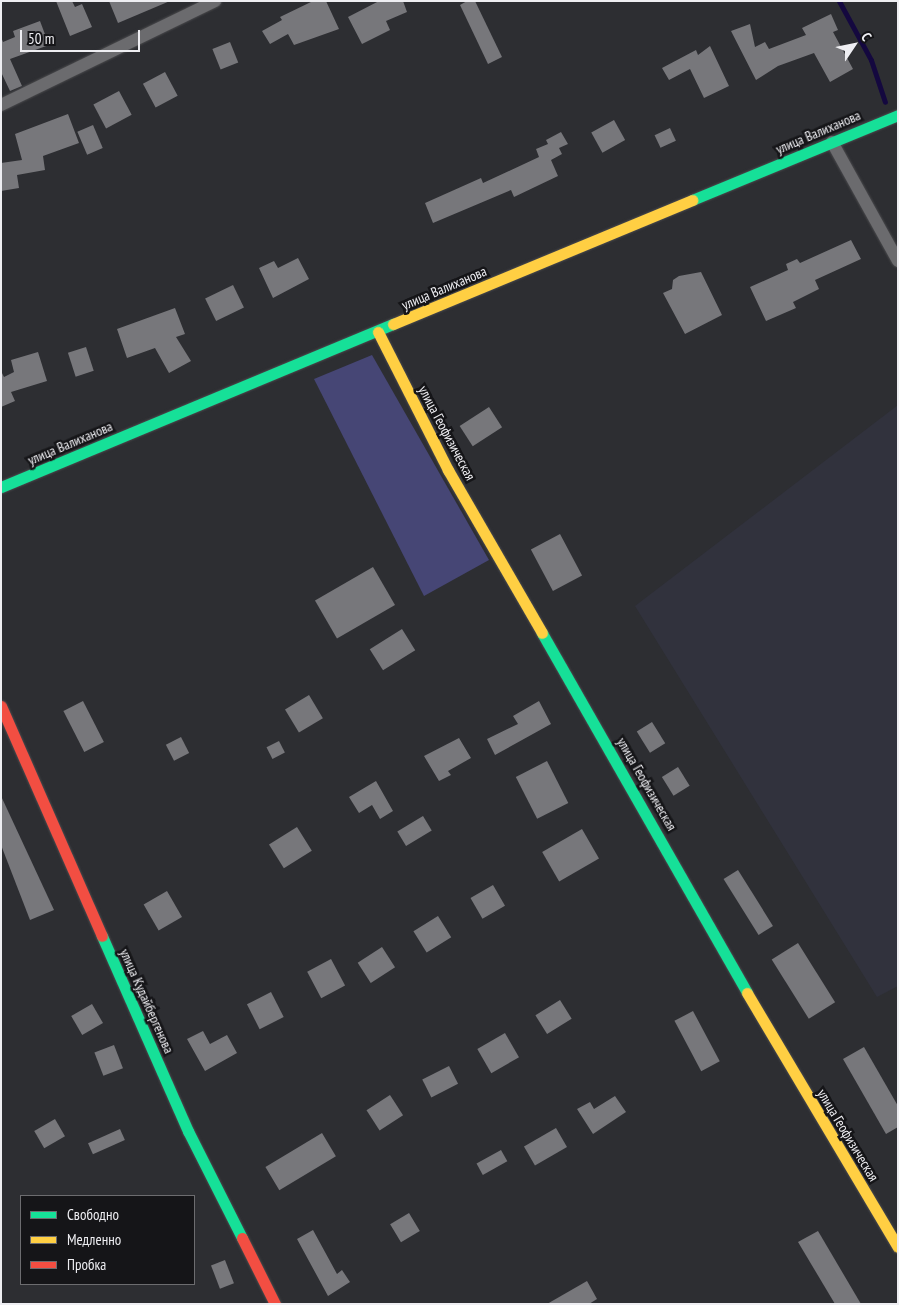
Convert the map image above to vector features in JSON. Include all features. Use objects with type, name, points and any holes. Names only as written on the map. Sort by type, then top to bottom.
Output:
[{"type":"street","points":[[1,105],[215,1]]},
{"type":"street","name":"улица Валиханова","points":[[1,487],[898,115]]},
{"type":"street","points":[[832,142],[898,261]]},
{"type":"street","name":"улица Геофизическая","points":[[378,332],[448,470],[674,860],[736,975],[893,1230],[898,1247]]},
{"type":"street","name":"улица Кудайбергенова","points":[[1,706],[188,1132],[275,1304]]},
{"type":"shaded area","points":[[372,355],[489,560],[424,596],[314,379]]},
{"type":"shaded area","points":[[898,405],[898,986],[877,997],[635,606]]},
{"type":"building","points":[[56,1],[72,1],[75,7],[82,4],[92,27],[70,36]]},
{"type":"building","points":[[109,1],[170,1],[118,23]]},
{"type":"building","points":[[313,1],[326,1],[339,29],[294,45],[288,34],[270,44],[262,31],[282,20],[280,17]]},
{"type":"building","points":[[379,1],[403,1],[407,12],[386,21],[390,30],[362,44],[348,17]]},
{"type":"building","points":[[467,1],[475,1],[502,57],[488,64],[460,5]]},
{"type":"building","points":[[831,14],[838,30],[833,32],[853,69],[830,82],[814,53],[778,66],[756,80],[731,31],[750,24],[755,47],[765,42],[769,49],[806,35],[802,28]]},
{"type":"building","points":[[40,21],[49,45],[10,59],[22,86],[10,91],[1,72],[1,37],[3,42],[15,37],[13,31]]},
{"type":"building","points":[[230,42],[238,62],[221,70],[212,49]]},
{"type":"building","points":[[710,46],[729,86],[704,98],[690,69],[669,80],[662,68],[696,50],[698,55]]},
{"type":"building","points":[[165,72],[178,96],[156,108],[143,84]]},
{"type":"building","points":[[119,91],[132,115],[106,128],[93,105]]},
{"type":"building","points":[[68,114],[79,143],[43,156],[45,170],[17,175],[19,188],[1,191],[1,163],[22,160],[15,134]]},
{"type":"building","points":[[614,120],[625,140],[602,153],[591,133]]},
{"type":"building","points":[[93,125],[103,148],[87,155],[77,132]]},
{"type":"building","points":[[670,128],[676,141],[661,148],[655,135]]},
{"type":"building","points":[[561,132],[568,144],[559,148],[562,154],[551,160],[558,176],[514,197],[511,190],[433,223],[425,203],[481,178],[483,183],[539,157],[536,149],[548,144],[546,140]]},
{"type":"building","points":[[851,240],[861,259],[815,280],[819,289],[793,302],[796,308],[766,321],[750,287],[788,270],[786,264],[797,259],[800,263]]},
{"type":"building","points":[[298,258],[309,279],[273,298],[259,268],[274,261],[278,268]]},
{"type":"building","points":[[701,272],[722,315],[685,334],[663,293],[672,289],[673,280],[679,276]]},
{"type":"building","points":[[233,285],[244,307],[216,321],[205,299]]},
{"type":"building","points":[[175,308],[185,334],[176,337],[191,361],[169,373],[155,348],[127,358],[117,329]]},
{"type":"building","points":[[86,347],[94,371],[76,377],[68,353]]},
{"type":"building","points":[[38,352],[47,381],[11,392],[15,401],[1,407],[1,371],[4,377],[14,372],[11,360]]},
{"type":"building","points":[[489,407],[502,427],[473,446],[460,426]]},
{"type":"building","points":[[560,534],[582,575],[553,591],[531,549]]},
{"type":"building","points":[[373,567],[395,605],[337,639],[315,600]]},
{"type":"building","points":[[402,629],[415,650],[383,670],[370,649]]},
{"type":"building","points":[[309,695],[323,718],[299,733],[285,709]]},
{"type":"building","points":[[83,701],[104,742],[84,752],[63,711]]},
{"type":"building","points":[[539,701],[551,724],[495,755],[487,739],[518,724],[513,716]]},
{"type":"building","points":[[652,722],[665,743],[650,753],[637,732]]},
{"type":"building","points":[[181,737],[189,753],[174,761],[166,745]]},
{"type":"building","points":[[459,738],[471,758],[448,771],[451,775],[439,781],[424,756]]},
{"type":"building","points":[[279,741],[285,753],[272,759],[267,747]]},
{"type":"building","points":[[547,761],[568,803],[537,819],[516,777]]},
{"type":"building","points":[[678,767],[690,786],[674,796],[662,777]]},
{"type":"building","points":[[376,781],[393,811],[380,819],[372,805],[359,813],[349,797]]},
{"type":"building","points":[[1,796],[54,910],[30,920],[1,845]]},
{"type":"building","points":[[423,816],[432,831],[406,846],[397,831]]},
{"type":"building","points":[[297,827],[312,851],[284,868],[269,844]]},
{"type":"building","points":[[582,829],[599,858],[559,881],[542,852]]},
{"type":"building","points":[[738,870],[773,926],[759,935],[724,879]]},
{"type":"building","points":[[493,885],[505,906],[482,919],[470,898]]},
{"type":"building","points":[[167,891],[182,917],[159,930],[144,904]]},
{"type":"building","points":[[438,916],[451,937],[427,953],[413,931]]},
{"type":"building","points":[[798,943],[835,1002],[809,1019],[772,959]]},
{"type":"building","points":[[382,947],[395,967],[371,983],[358,963]]},
{"type":"building","points":[[331,959],[345,985],[321,998],[307,972]]},
{"type":"building","points":[[271,992],[284,1017],[260,1029],[247,1004]]},
{"type":"building","points":[[560,1000],[572,1019],[547,1034],[535,1015]]},
{"type":"building","points":[[92,1004],[103,1023],[82,1035],[71,1016]]},
{"type":"building","points":[[693,1011],[720,1061],[701,1071],[674,1021]]},
{"type":"building","points":[[203,1031],[210,1044],[227,1035],[237,1053],[205,1071],[187,1039]]},
{"type":"building","points":[[505,1033],[519,1057],[491,1073],[477,1049]]},
{"type":"building","points":[[114,1045],[123,1068],[103,1076],[94,1053]]},
{"type":"building","points":[[864,1047],[898,1106],[898,1127],[886,1134],[843,1059]]},
{"type":"building","points":[[449,1066],[458,1084],[431,1097],[422,1080]]},
{"type":"building","points":[[390,1095],[403,1115],[380,1130],[367,1110]]},
{"type":"building","points":[[615,1096],[626,1112],[593,1134],[577,1109],[590,1102],[594,1109]]},
{"type":"building","points":[[55,1119],[65,1136],[44,1148],[34,1131]]},
{"type":"building","points":[[556,1128],[567,1147],[535,1166],[524,1146]]},
{"type":"building","points":[[120,1129],[125,1140],[93,1154],[88,1143]]},
{"type":"building","points":[[322,1133],[336,1156],[279,1190],[265,1167]]},
{"type":"building","points":[[501,1150],[507,1161],[483,1175],[477,1164]]},
{"type":"building","points":[[409,1213],[420,1231],[401,1242],[390,1224]]},
{"type":"building","points":[[313,1230],[337,1274],[342,1270],[350,1282],[328,1296],[297,1239]]},
{"type":"building","points":[[818,1231],[861,1304],[835,1304],[798,1242]]},
{"type":"building","points":[[225,1260],[234,1283],[220,1289],[211,1265]]},
{"type":"building","points":[[587,1281],[597,1299],[589,1304],[547,1304]]},
{"type":"waterway","points":[[839,1],[871,60],[885,102]]},
{"type":"traffic: fast","points":[[692,200],[898,115]]},
{"type":"traffic: fast","points":[[1,487],[393,324]]},
{"type":"traffic: fast","points":[[542,633],[747,993]]},
{"type":"traffic: fast","points":[[102,936],[188,1131],[242,1238]]},
{"type":"traffic: slow","points":[[393,324],[692,200]]},
{"type":"traffic: slow","points":[[378,332],[448,470],[542,633]]},
{"type":"traffic: slow","points":[[747,993],[898,1247]]},
{"type":"traffic: jam","points":[[1,706],[102,936]]},
{"type":"traffic: jam","points":[[242,1238],[275,1304]]}]
